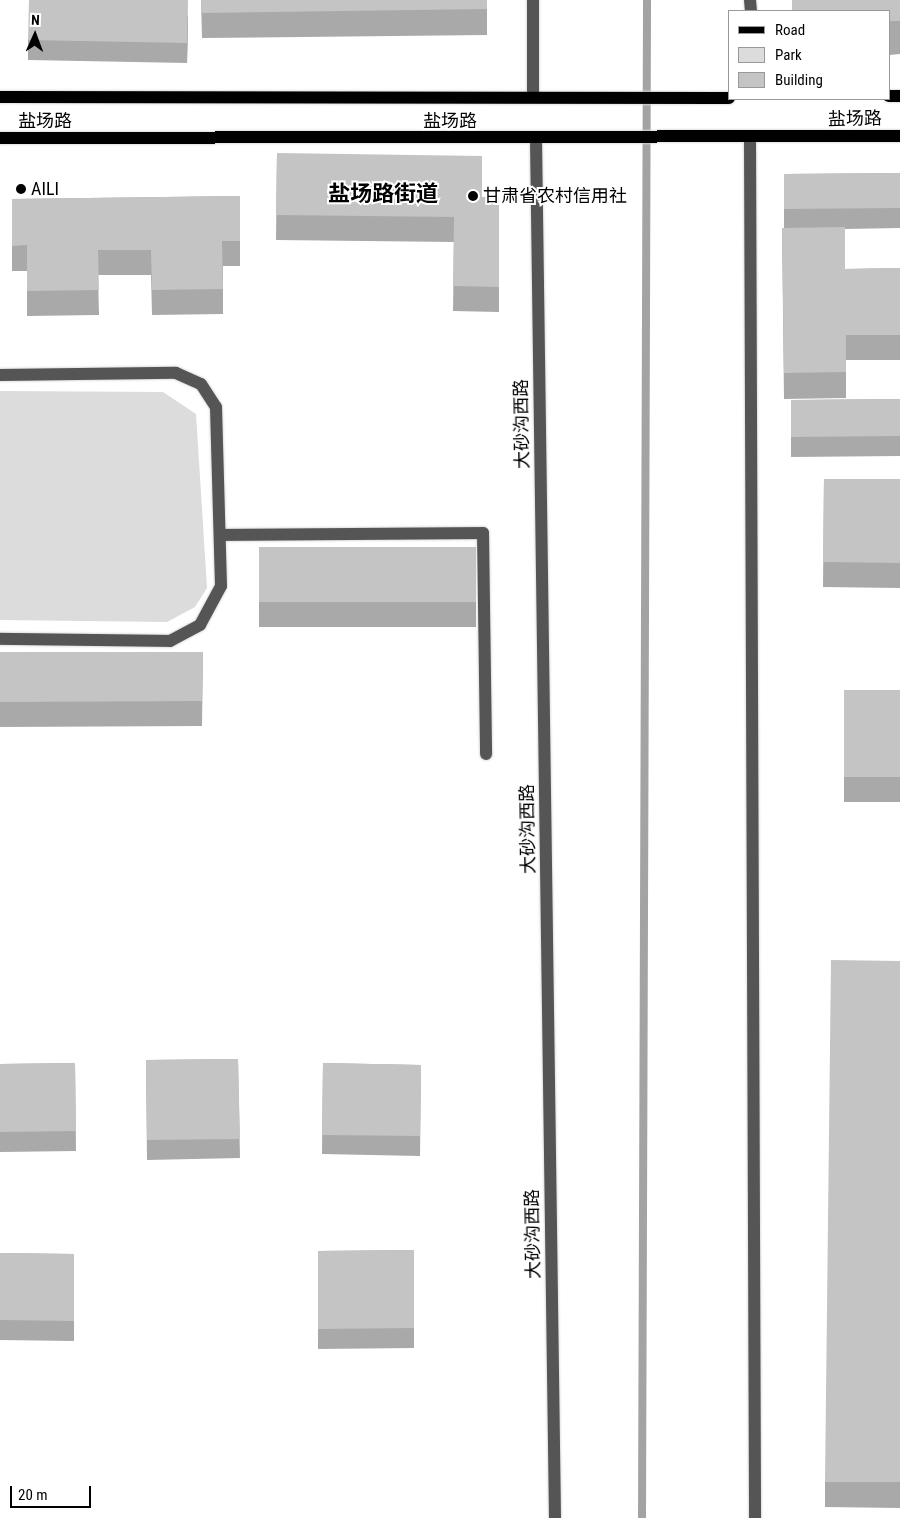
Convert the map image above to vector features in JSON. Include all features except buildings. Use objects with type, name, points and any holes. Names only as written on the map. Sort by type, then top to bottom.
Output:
[{"type":"main road","name":"盐场路","points":[[0,97],[728,98]]},
{"type":"main road","name":"盐场路","points":[[0,138],[536,139],[900,136]]},
{"type":"street","points":[[533,0],[533,97]]},
{"type":"street","points":[[750,138],[755,1518]]},
{"type":"street","name":"大砂沟西路","points":[[536,139],[555,1518]]},
{"type":"street","points":[[0,375],[176,373],[201,384],[216,408],[221,586],[200,625],[170,641],[0,639]]},
{"type":"street","points":[[220,535],[483,533],[486,754]]},
{"type":"green space","points":[[0,391],[163,392],[196,414],[207,588],[195,607],[167,622],[0,620]]},
{"type":"waterway","points":[[642,1518],[647,0]]},
{"type":"place","name":"AILI","points":[[21,189]]},
{"type":"place","name":"甘肃省农村信用社","points":[[473,196]]},
{"type":"district","name":"盐场路街道","points":[[383,194]]}]
